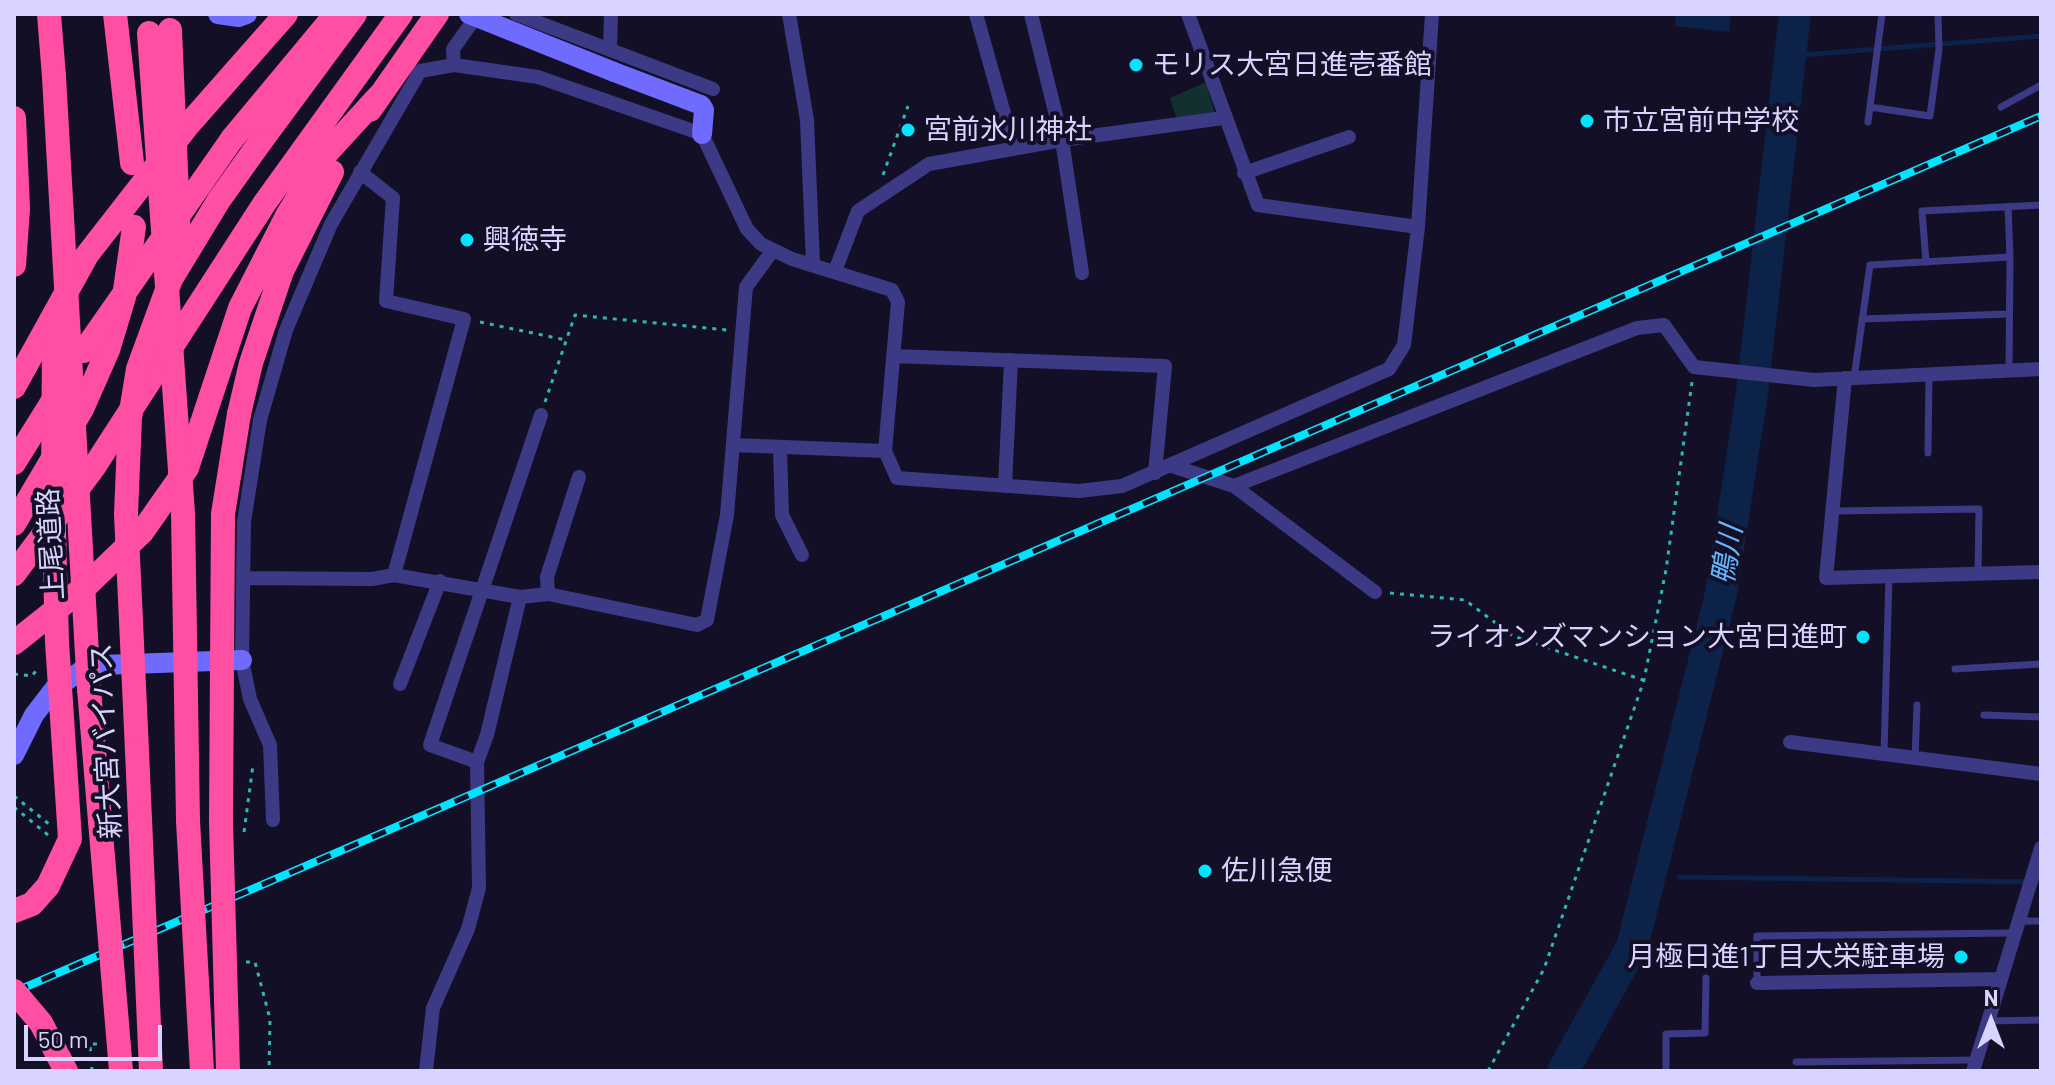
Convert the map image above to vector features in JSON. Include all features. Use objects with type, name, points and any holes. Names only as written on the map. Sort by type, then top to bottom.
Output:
[{"type":"highway","name":"上尾道路","points":[[49,14],[68,285],[89,689],[121,1071]]},
{"type":"highway","points":[[115,14],[132,163]]},
{"type":"highway","points":[[170,14],[190,475],[183,513]]},
{"type":"highway","points":[[14,387],[87,255],[189,124],[286,14]]},
{"type":"highway","points":[[14,463],[84,351],[232,139],[336,14]]},
{"type":"highway","name":"新大宮バイパス","points":[[151,1071],[126,514],[130,418],[138,369],[171,279],[206,221],[355,14]]},
{"type":"highway","points":[[14,574],[94,467],[264,204],[401,14]]},
{"type":"highway","points":[[228,1071],[221,821],[223,514],[239,414],[282,271],[327,181],[384,89],[437,14]]},
{"type":"highway","points":[[148,24],[183,513],[188,821],[202,1071]]},
{"type":"highway","points":[[14,643],[87,585],[142,532],[187,468],[240,308],[288,214],[324,156],[384,89]]},
{"type":"highway","points":[[14,118],[18,209],[14,265]]},
{"type":"highway","points":[[14,524],[82,409],[108,350],[124,297],[134,227]]},
{"type":"highway","points":[[14,911],[32,904],[48,886],[70,839],[57,642],[53,495],[54,335],[68,285]]},
{"type":"highway","points":[[14,991],[41,1023],[66,1071]]},
{"type":"street","points":[[218,14],[239,17],[247,14]]},
{"type":"street","points":[[469,14],[484,23],[701,105],[704,110],[702,134],[747,229],[761,244],[892,290],[898,302],[885,451],[897,478],[1079,491],[1122,486],[1389,369],[1404,345],[1418,227],[1432,14]]},
{"type":"street","points":[[454,65],[453,49],[478,14]]},
{"type":"street","points":[[516,14],[713,89]]},
{"type":"street","points":[[610,50],[611,14]]},
{"type":"street","points":[[789,14],[807,120],[813,264]]},
{"type":"street","points":[[976,14],[1014,149]]},
{"type":"street","points":[[1031,14],[1062,140],[1082,273]]},
{"type":"street","points":[[1188,14],[1199,36],[1223,118],[1258,205],[1418,227]]},
{"type":"street","points":[[384,89],[420,71],[454,65],[538,77],[702,134]]},
{"type":"street","points":[[273,820],[270,745],[250,699],[242,660],[244,522],[251,470],[271,377],[305,280],[331,224],[420,71]]},
{"type":"street","points":[[835,271],[858,211],[929,164],[1062,140],[1223,118]]},
{"type":"street","points":[[1244,173],[1349,137]]},
{"type":"street","points":[[360,172],[393,198],[386,301],[464,319],[394,575]]},
{"type":"street","points":[[243,578],[372,579],[394,575],[520,597],[548,594],[697,625],[707,620],[727,515],[746,287],[773,250]]},
{"type":"street","points":[[1234,486],[1637,328],[1664,325],[1698,367],[1792,377],[1849,378],[2041,369]]},
{"type":"street","points":[[893,356],[1165,366],[1155,473]]},
{"type":"street","points":[[1005,486],[1011,360]]},
{"type":"street","points":[[1849,378],[1826,578],[2041,572]]},
{"type":"street","points":[[477,762],[430,745],[541,415]]},
{"type":"street","points":[[733,445],[780,450],[885,451]]},
{"type":"street","points":[[780,450],[782,515],[802,555]]},
{"type":"street","points":[[1172,466],[1234,486],[1375,592]]},
{"type":"street","points":[[548,594],[547,577],[579,477]]},
{"type":"street","points":[[400,684],[440,581]]},
{"type":"street","points":[[426,1071],[433,1008],[468,929],[479,888],[477,762],[487,735],[520,597]]},
{"type":"street","points":[[14,755],[34,715],[54,689],[81,671],[102,665],[242,660]]},
{"type":"street","points":[[1790,742],[2041,774]]},
{"type":"street","points":[[1975,1066],[2041,848]]},
{"type":"street","points":[[1757,983],[2000,979]]},
{"type":"lane","points":[[1868,122],[1882,14]]},
{"type":"lane","points":[[1870,107],[1930,116],[1939,49],[1938,14]]},
{"type":"lane","points":[[2001,107],[2041,85]]},
{"type":"lane","points":[[1926,262],[1922,211],[2041,205]]},
{"type":"lane","points":[[2008,207],[2009,371]]},
{"type":"lane","points":[[1849,378],[1870,265],[2010,257]]},
{"type":"lane","points":[[1862,319],[2009,314]]},
{"type":"lane","points":[[1928,453],[1929,375]]},
{"type":"lane","points":[[1833,511],[1979,509],[1978,574]]},
{"type":"lane","points":[[1884,753],[1889,576]]},
{"type":"lane","points":[[1955,669],[2041,664]]},
{"type":"lane","points":[[1915,758],[1917,705]]},
{"type":"lane","points":[[1984,715],[2041,717]]},
{"type":"lane","points":[[1757,983],[1757,936],[2015,927],[2041,921]]},
{"type":"lane","points":[[1666,1071],[1666,1034],[1705,1033],[1706,978]]},
{"type":"lane","points":[[1987,1021],[2041,1020]]},
{"type":"lane","points":[[1796,1062],[1975,1066]]},
{"type":"path","points":[[873,201],[908,106]]},
{"type":"path","points":[[541,415],[575,315],[743,331]]},
{"type":"path","points":[[464,319],[566,340]]},
{"type":"path","points":[[1488,1071],[1544,969],[1644,680],[1666,570],[1698,367]]},
{"type":"path","points":[[1375,592],[1465,600],[1513,636],[1644,680]]},
{"type":"path","points":[[241,842],[250,809],[254,752]]},
{"type":"path","points":[[14,796],[54,828]]},
{"type":"path","points":[[243,962],[255,962],[270,1019],[269,1071]]},
{"type":"green space","points":[[1206,82],[1215,114],[1176,117],[1170,98]]},
{"type":"water","points":[[1676,14],[1731,14],[1729,32],[1675,26]]},
{"type":"waterway","name":"鴨川","points":[[1563,1071],[1632,947],[1721,594],[1752,393],[1795,14]]},
{"type":"waterway","points":[[1790,56],[2041,36]]},
{"type":"waterway","points":[[1680,877],[2041,882]]},
{"type":"railway","points":[[14,992],[2041,116]]},
{"type":"place","name":"モリス大宮日進壱番館","points":[[1136,65]]},
{"type":"place","name":"市立宮前中学校","points":[[1587,121]]},
{"type":"place","name":"宮前氷川神社","points":[[908,130]]},
{"type":"place","name":"興徳寺","points":[[467,240]]},
{"type":"place","name":"ライオンズマンション大宮日進町","points":[[1863,637]]},
{"type":"place","name":"佐川急便","points":[[1205,871]]},
{"type":"place","name":"月極日進1丁目大栄駐車場","points":[[1961,957]]}]
